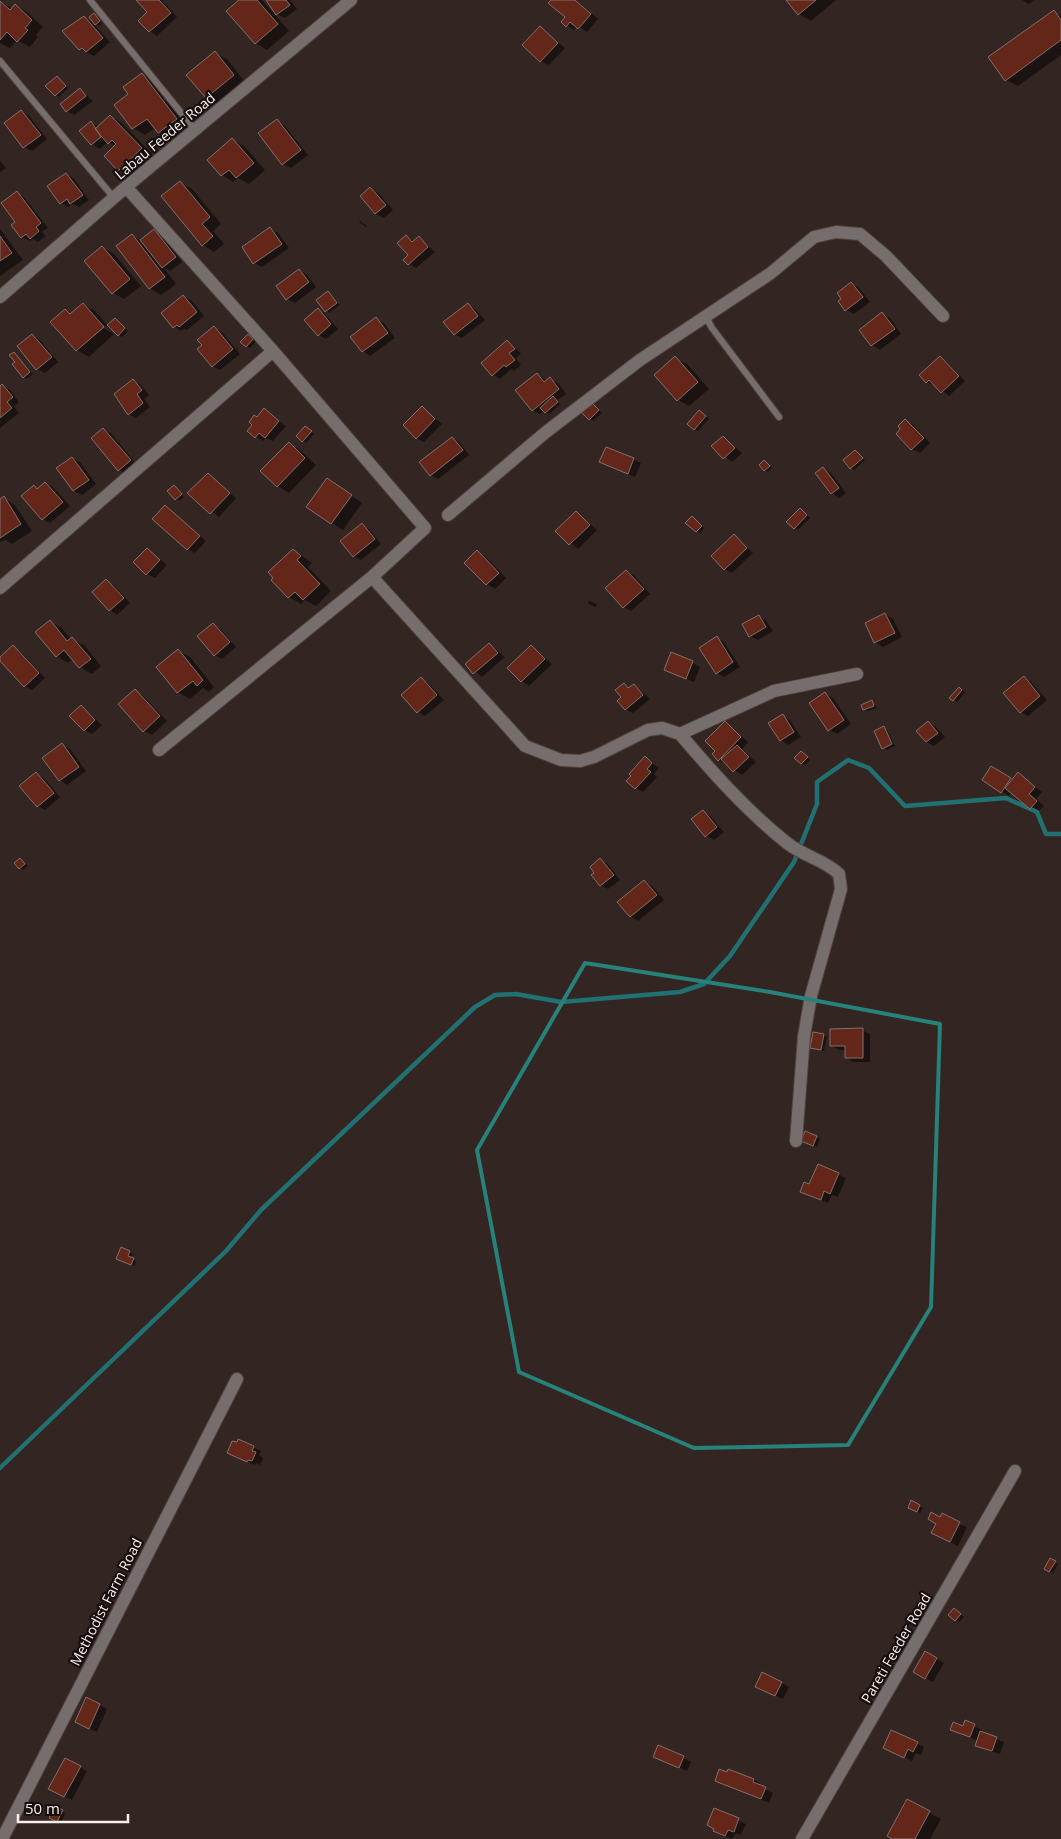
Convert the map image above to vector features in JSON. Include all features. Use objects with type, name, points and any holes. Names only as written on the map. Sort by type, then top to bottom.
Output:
[{"type":"street","name":"Labau Feeder Road","points":[[0,297],[126,187],[351,0]]},
{"type":"street","points":[[126,187],[272,351],[425,528],[372,577],[159,750]]},
{"type":"street","points":[[448,515],[546,432],[640,360],[771,273],[807,242],[821,235],[844,232],[860,234],[943,316]]},
{"type":"street","points":[[0,588],[272,351]]},
{"type":"street","points":[[372,577],[525,746],[561,760],[580,760],[594,757],[648,730],[662,728],[680,734],[735,797],[792,847],[804,855],[832,867],[839,874],[841,889],[811,996],[804,1036],[796,1141]]},
{"type":"street","points":[[680,734],[774,691],[857,674]]},
{"type":"street","name":"Methodist Farm Road","points":[[2,1839],[238,1379]]},
{"type":"street","name":"Pareti Feeder Road","points":[[802,1839],[1015,1471]]},
{"type":"lane","points":[[90,0],[195,130]]},
{"type":"lane","points":[[0,61],[114,198]]},
{"type":"lane","points":[[706,317],[712,328],[779,417]]},
{"type":"highlighted area","points":[[585,963],[770,992],[940,1024],[931,1307],[848,1445],[694,1448],[519,1372],[477,1150]]},
{"type":"building","points":[[136,0],[159,0],[171,13],[149,32],[138,21],[147,12]]},
{"type":"building","points":[[239,0],[257,0],[278,24],[255,44],[226,11]]},
{"type":"building","points":[[266,0],[286,0],[290,5],[276,15]]},
{"type":"building","points":[[551,0],[575,0],[591,14],[578,29],[570,22],[566,27],[561,22],[565,17],[548,3]]},
{"type":"building","points":[[786,0],[816,0],[798,15]]},
{"type":"building","points":[[0,1],[10,10],[15,4],[32,20],[25,28],[28,30],[17,42],[7,32],[0,40]]},
{"type":"building","points":[[1054,10],[1061,20],[1061,40],[1005,81],[988,57]]},
{"type":"building","points":[[94,13],[100,21],[95,25],[89,17]]},
{"type":"building","points":[[84,16],[103,38],[86,52],[82,48],[79,50],[62,31]]},
{"type":"building","points":[[540,26],[558,43],[540,62],[522,45]]},
{"type":"building","points":[[215,51],[234,75],[206,98],[186,75]]},
{"type":"building","points":[[142,73],[177,119],[158,133],[147,119],[132,129],[114,105],[128,94],[123,87]]},
{"type":"building","points":[[57,76],[66,86],[55,96],[45,86]]},
{"type":"building","points":[[80,88],[86,96],[66,112],[60,104]]},
{"type":"building","points":[[21,110],[41,135],[23,148],[4,123]]},
{"type":"building","points":[[110,115],[142,148],[118,171],[104,156],[116,144],[112,140],[108,144],[95,129]]},
{"type":"building","points":[[277,119],[301,150],[282,165],[258,133]]},
{"type":"building","points":[[91,121],[101,137],[91,145],[79,131]]},
{"type":"building","points":[[232,138],[254,163],[236,178],[229,170],[221,176],[207,160]]},
{"type":"building","points":[[66,173],[83,195],[70,204],[67,199],[60,204],[47,186]]},
{"type":"building","points":[[180,181],[210,217],[202,224],[213,236],[202,246],[161,196]]},
{"type":"building","points":[[370,187],[386,205],[375,214],[360,196]]},
{"type":"building","points":[[17,191],[41,223],[36,227],[39,231],[30,239],[26,234],[21,238],[11,225],[15,222],[1,203]]},
{"type":"building","points":[[270,227],[282,244],[253,264],[242,247]]},
{"type":"building","points":[[154,229],[176,257],[162,268],[140,240]]},
{"type":"building","points":[[132,234],[165,277],[149,289],[116,246]]},
{"type":"building","points":[[406,235],[412,242],[419,236],[428,247],[408,265],[403,260],[408,255],[397,243]]},
{"type":"building","points":[[0,236],[12,253],[0,261]]},
{"type":"building","points":[[102,246],[130,279],[112,294],[84,261]]},
{"type":"building","points":[[299,269],[309,282],[286,300],[276,286]]},
{"type":"building","points":[[851,282],[863,297],[845,311],[838,301],[841,299],[837,293]]},
{"type":"building","points":[[328,291],[337,303],[325,312],[316,300]]},
{"type":"building","points":[[183,295],[197,312],[179,327],[177,325],[173,328],[161,313]]},
{"type":"building","points":[[83,303],[104,327],[76,351],[50,322],[65,309],[70,314]]},
{"type":"building","points":[[468,303],[478,316],[454,335],[443,322]]},
{"type":"building","points":[[318,308],[331,324],[318,336],[304,320]]},
{"type":"building","points":[[882,312],[895,329],[871,346],[859,330]]},
{"type":"building","points":[[376,317],[388,333],[362,352],[350,337]]},
{"type":"building","points":[[115,318],[125,328],[118,336],[107,325]]},
{"type":"building","points":[[214,326],[233,349],[212,367],[197,349],[202,345],[197,340]]},
{"type":"building","points":[[32,334],[52,357],[36,370],[17,346]]},
{"type":"building","points":[[248,334],[253,339],[246,347],[240,342]]},
{"type":"building","points":[[507,340],[515,349],[509,353],[515,360],[506,367],[504,365],[492,376],[481,363]]},
{"type":"building","points":[[14,352],[30,372],[23,378],[12,364],[15,362],[9,355]]},
{"type":"building","points":[[675,356],[698,382],[677,401],[654,375]]},
{"type":"building","points":[[940,356],[959,376],[941,393],[929,380],[926,383],[919,375]]},
{"type":"building","points":[[537,373],[544,382],[550,377],[559,389],[532,411],[515,390]]},
{"type":"building","points":[[133,379],[142,390],[137,394],[143,403],[128,415],[114,394]]},
{"type":"building","points":[[2,384],[13,397],[7,402],[12,408],[0,418],[0,386]]},
{"type":"building","points":[[553,396],[558,402],[545,413],[540,408]]},
{"type":"building","points":[[592,403],[599,410],[589,420],[582,413]]},
{"type":"building","points":[[422,406],[435,419],[416,439],[403,425]]},
{"type":"building","points":[[264,408],[279,421],[265,438],[259,433],[255,438],[247,431],[252,425],[249,422],[254,415],[257,417]]},
{"type":"building","points":[[699,410],[706,416],[694,430],[687,424]]},
{"type":"building","points":[[905,419],[924,438],[911,450],[896,434],[900,429],[898,426]]},
{"type":"building","points":[[305,426],[312,431],[302,442],[296,436]]},
{"type":"building","points":[[103,428],[131,460],[118,471],[91,438]]},
{"type":"building","points":[[723,436],[735,448],[723,459],[711,446]]},
{"type":"building","points":[[452,437],[463,450],[430,476],[419,462]]},
{"type":"building","points":[[289,442],[305,458],[277,487],[260,471]]},
{"type":"building","points":[[606,447],[634,458],[628,474],[599,462]]},
{"type":"building","points":[[855,450],[863,458],[850,469],[843,460]]},
{"type":"building","points":[[72,457],[89,480],[73,491],[56,468]]},
{"type":"building","points":[[764,460],[770,466],[764,471],[759,465]]},
{"type":"building","points":[[823,467],[839,488],[831,494],[815,473]]},
{"type":"building","points":[[208,473],[230,493],[210,514],[187,493]]},
{"type":"building","points":[[327,478],[352,495],[331,524],[306,507]]},
{"type":"building","points":[[45,482],[63,502],[42,520],[21,496],[34,485],[37,489]]},
{"type":"building","points":[[174,485],[182,494],[175,500],[167,491]]},
{"type":"building","points":[[4,496],[21,524],[0,538],[0,499]]},
{"type":"building","points":[[165,505],[200,536],[187,550],[152,519]]},
{"type":"building","points":[[800,508],[807,515],[794,529],[786,522]]},
{"type":"building","points":[[576,511],[590,525],[569,545],[555,531]]},
{"type":"building","points":[[692,516],[702,526],[696,532],[685,523]]},
{"type":"building","points":[[362,523],[375,539],[353,557],[340,541]]},
{"type":"building","points":[[734,534],[747,548],[724,570],[711,556]]},
{"type":"building","points":[[147,548],[160,560],[146,575],[133,562]]},
{"type":"building","points":[[293,549],[301,556],[297,560],[320,584],[303,600],[295,592],[288,598],[271,580],[273,578],[268,572]]},
{"type":"building","points":[[477,550],[499,573],[486,585],[464,563]]},
{"type":"building","points":[[626,570],[644,589],[623,608],[605,588]]},
{"type":"building","points":[[106,579],[124,598],[109,611],[92,592]]},
{"type":"building","points":[[885,613],[895,633],[874,643],[865,623]]},
{"type":"building","points":[[759,615],[766,627],[749,637],[742,624]]},
{"type":"building","points":[[50,620],[67,641],[72,637],[91,659],[79,668],[64,650],[56,657],[35,632]]},
{"type":"building","points":[[213,623],[230,642],[214,656],[197,636]]},
{"type":"building","points":[[717,636],[733,662],[716,674],[699,648]]},
{"type":"building","points":[[489,643],[498,653],[473,674],[465,664]]},
{"type":"building","points":[[13,645],[39,673],[24,687],[0,661],[0,657]]},
{"type":"building","points":[[531,645],[545,659],[521,682],[507,668]]},
{"type":"building","points":[[178,649],[203,680],[197,686],[193,681],[177,693],[156,667]]},
{"type":"building","points":[[671,652],[693,661],[686,679],[664,670]]},
{"type":"building","points":[[1024,676],[1040,696],[1020,713],[1003,693]]},
{"type":"building","points":[[421,677],[437,695],[417,713],[401,695]]},
{"type":"building","points":[[624,683],[628,688],[634,684],[643,695],[625,710],[617,701],[621,697],[615,690]]},
{"type":"building","points":[[959,687],[962,690],[953,701],[949,698]]},
{"type":"building","points":[[135,689],[160,716],[143,732],[118,704]]},
{"type":"building","points":[[825,692],[844,720],[828,731],[809,703]]},
{"type":"building","points":[[872,700],[874,706],[863,710],[861,705]]},
{"type":"building","points":[[81,705],[95,720],[84,731],[69,716]]},
{"type":"building","points":[[783,714],[794,732],[780,741],[768,723]]},
{"type":"building","points":[[725,721],[741,737],[718,761],[712,754],[715,751],[705,741]]},
{"type":"building","points":[[928,721],[938,733],[926,742],[916,731]]},
{"type":"building","points":[[884,726],[892,744],[882,749],[874,731]]},
{"type":"building","points":[[62,743],[79,767],[59,781],[42,758]]},
{"type":"building","points":[[737,745],[749,757],[733,772],[721,759]]},
{"type":"building","points":[[801,751],[808,757],[801,764],[794,758]]},
{"type":"building","points":[[645,756],[652,763],[647,769],[651,772],[635,789],[626,781],[631,776],[629,774]]},
{"type":"building","points":[[991,766],[1011,778],[1001,793],[982,780]]},
{"type":"building","points":[[36,772],[54,793],[37,807],[19,786]]},
{"type":"building","points":[[1018,772],[1035,787],[1029,794],[1037,801],[1030,809],[1005,788]]},
{"type":"building","points":[[703,810],[717,827],[705,837],[691,819]]},
{"type":"building","points":[[20,858],[25,864],[19,869],[14,863]]},
{"type":"building","points":[[600,858],[614,875],[600,886],[591,875],[594,873],[590,867]]},
{"type":"building","points":[[644,880],[657,895],[630,917],[617,902]]},
{"type":"building","points":[[863,1028],[863,1058],[845,1058],[845,1046],[830,1046],[830,1029]]},
{"type":"building","points":[[813,1032],[824,1034],[821,1050],[810,1048]]},
{"type":"building","points":[[805,1131],[817,1136],[813,1146],[801,1141]]},
{"type":"building","points":[[818,1164],[839,1173],[830,1194],[824,1191],[821,1200],[800,1192],[804,1182],[809,1184]]},
{"type":"building","points":[[121,1247],[130,1251],[128,1256],[134,1258],[131,1265],[116,1259]]},
{"type":"building","points":[[238,1439],[254,1446],[252,1451],[256,1452],[252,1461],[248,1460],[247,1462],[227,1453],[232,1441],[237,1442]]},
{"type":"building","points":[[911,1500],[920,1505],[917,1512],[908,1508]]},
{"type":"building","points":[[931,1512],[940,1517],[942,1513],[960,1522],[950,1542],[931,1533],[936,1524],[928,1519]]},
{"type":"building","points":[[1050,1558],[1056,1561],[1049,1572],[1044,1569]]},
{"type":"building","points":[[954,1608],[961,1614],[955,1621],[948,1615]]},
{"type":"building","points":[[925,1651],[937,1658],[925,1679],[913,1672]]},
{"type":"building","points":[[762,1672],[782,1682],[775,1696],[755,1687]]},
{"type":"building","points":[[86,1697],[100,1704],[89,1729],[75,1722]]},
{"type":"building","points":[[965,1720],[975,1724],[970,1737],[950,1730],[953,1722],[963,1726]]},
{"type":"building","points":[[891,1730],[918,1742],[913,1752],[908,1749],[904,1758],[883,1748]]},
{"type":"building","points":[[980,1731],[997,1737],[992,1751],[975,1746]]},
{"type":"building","points":[[658,1745],[684,1756],[679,1768],[653,1757]]},
{"type":"building","points":[[65,1758],[81,1766],[64,1797],[48,1789]]},
{"type":"building","points":[[719,1769],[727,1772],[728,1769],[754,1779],[753,1782],[766,1787],[761,1799],[715,1781]]},
{"type":"building","points":[[907,1799],[930,1811],[915,1839],[892,1839],[887,1836]]},
{"type":"building","points":[[55,1806],[63,1810],[57,1822],[49,1818]]},
{"type":"building","points":[[714,1808],[739,1818],[734,1832],[728,1830],[725,1836],[713,1831],[714,1829],[707,1825]]},
{"type":"waterway","points":[[0,1468],[226,1251],[261,1210],[475,1007],[495,995],[516,994],[561,1002],[680,992],[704,984],[730,956],[794,862],[817,804],[817,782],[848,760],[869,768],[905,806],[1006,798],[1037,812],[1046,834],[1061,834]]}]
